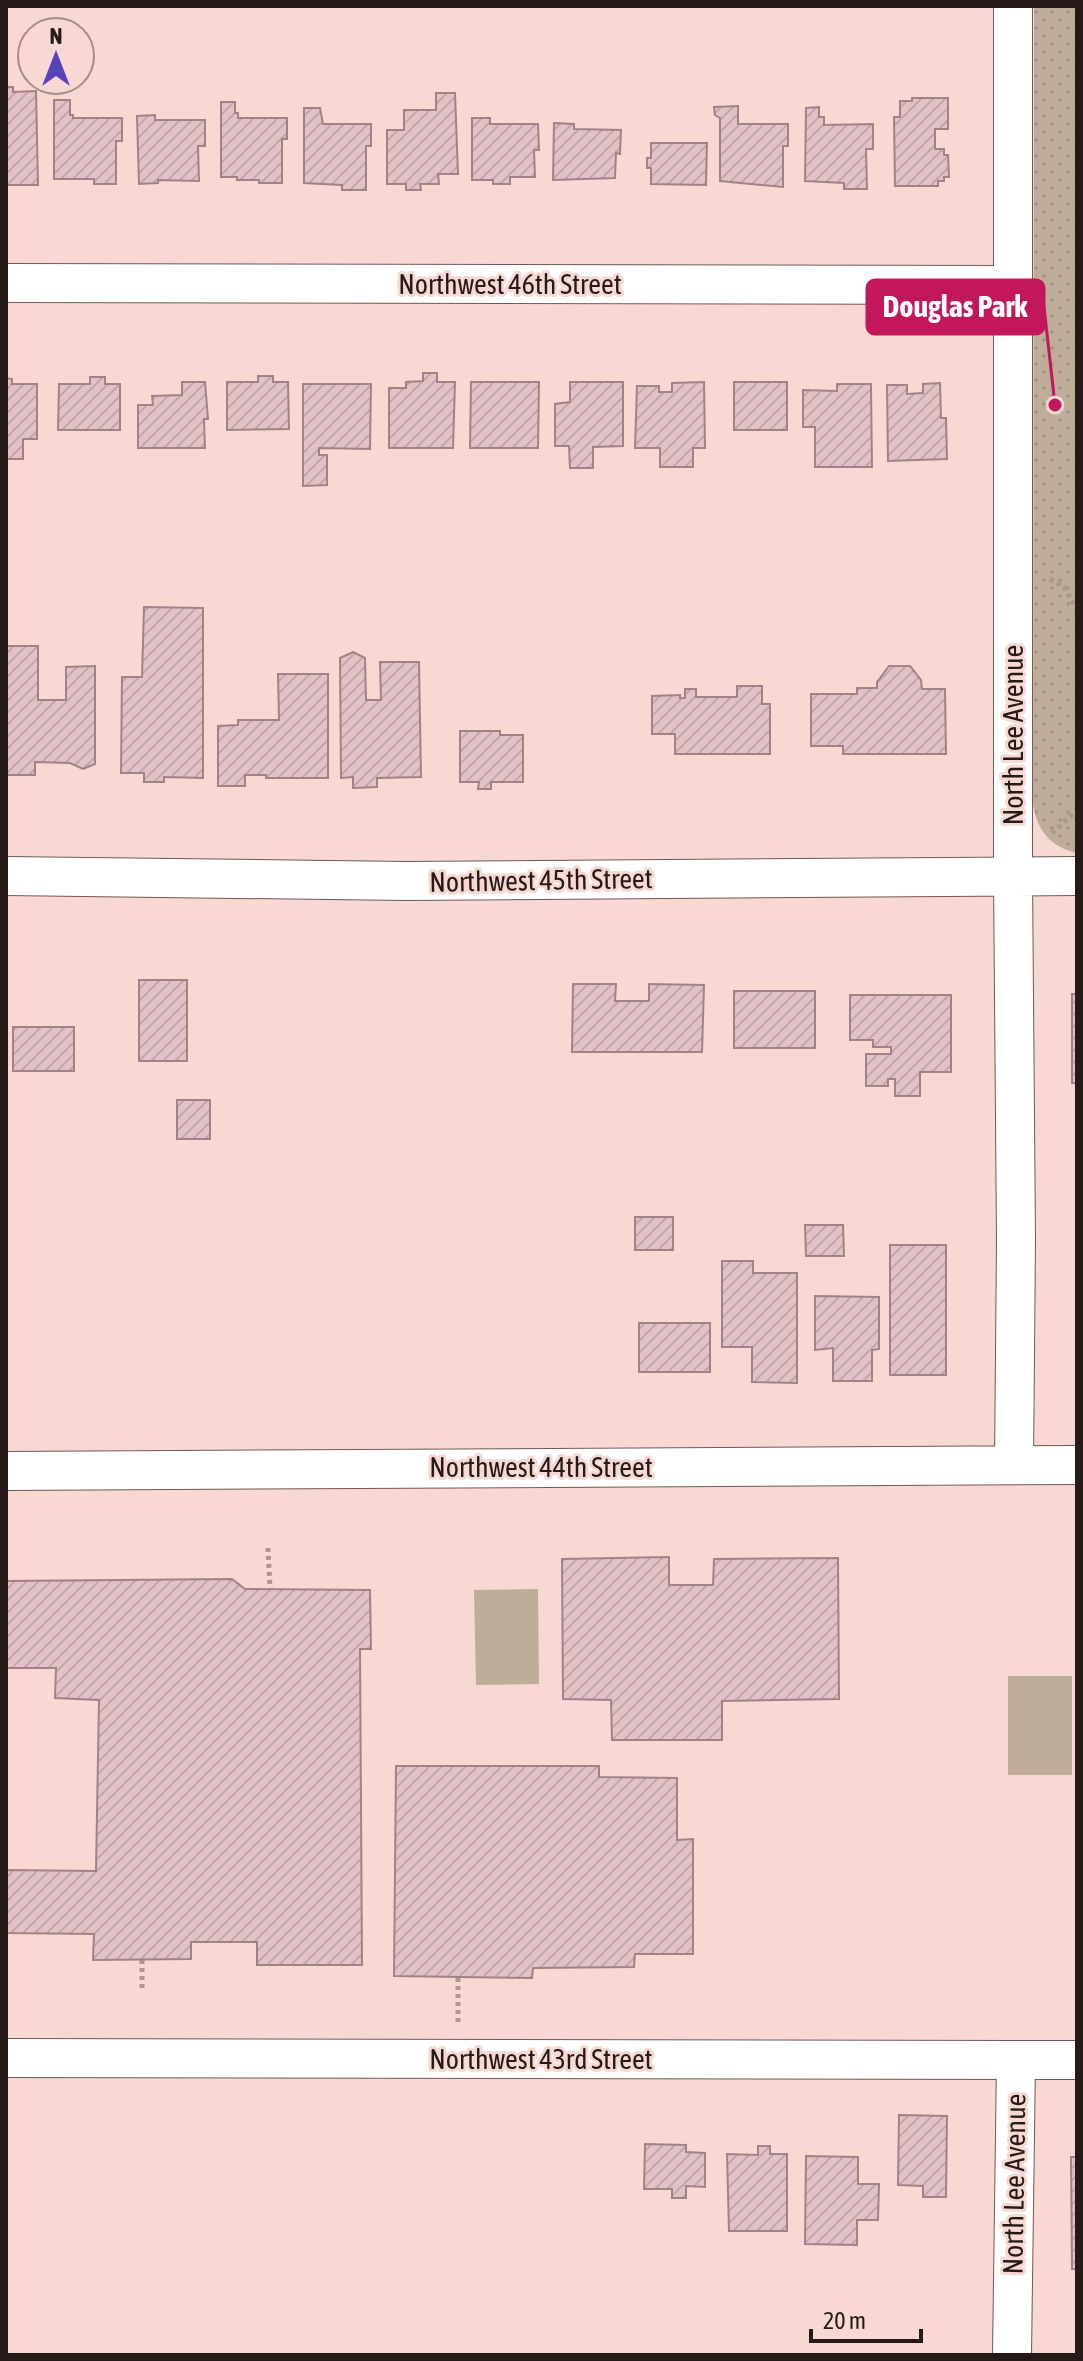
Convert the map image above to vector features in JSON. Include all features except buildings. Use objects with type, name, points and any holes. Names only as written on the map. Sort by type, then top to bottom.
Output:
[{"type":"street","name":"North Lee Avenue","points":[[1013,6],[1014,1465]]},
{"type":"street","name":"Northwest 46th Street","points":[[6,283],[1014,285]]},
{"type":"street","name":"Northwest 45th Street","points":[[6,876],[422,881],[1077,876]]},
{"type":"street","name":"Northwest 44th Street","points":[[6,1471],[1077,1465]]},
{"type":"street","name":"Northwest 43rd Street","points":[[6,2058],[1077,2060]]},
{"type":"street","name":"North Lee Avenue","points":[[1012,2355],[1016,2060]]},
{"type":"path","points":[[1052,833],[1077,810]]},
{"type":"path","points":[[268,1548],[270,1589]]},
{"type":"path","points":[[142,1960],[142,1990]]},
{"type":"path","points":[[457,2059],[458,1977]]},
{"type":"shaded area","points":[[1034,6],[1077,6],[1077,853],[1059,846],[1046,836],[1033,804]]},
{"type":"shaded area","points":[[538,1589],[539,1684],[476,1685],[474,1590]]},
{"type":"shaded area","points":[[1008,1676],[1072,1676],[1072,1775],[1008,1775]]},
{"type":"place","name":"Douglas Park","points":[[1055,405]]}]
